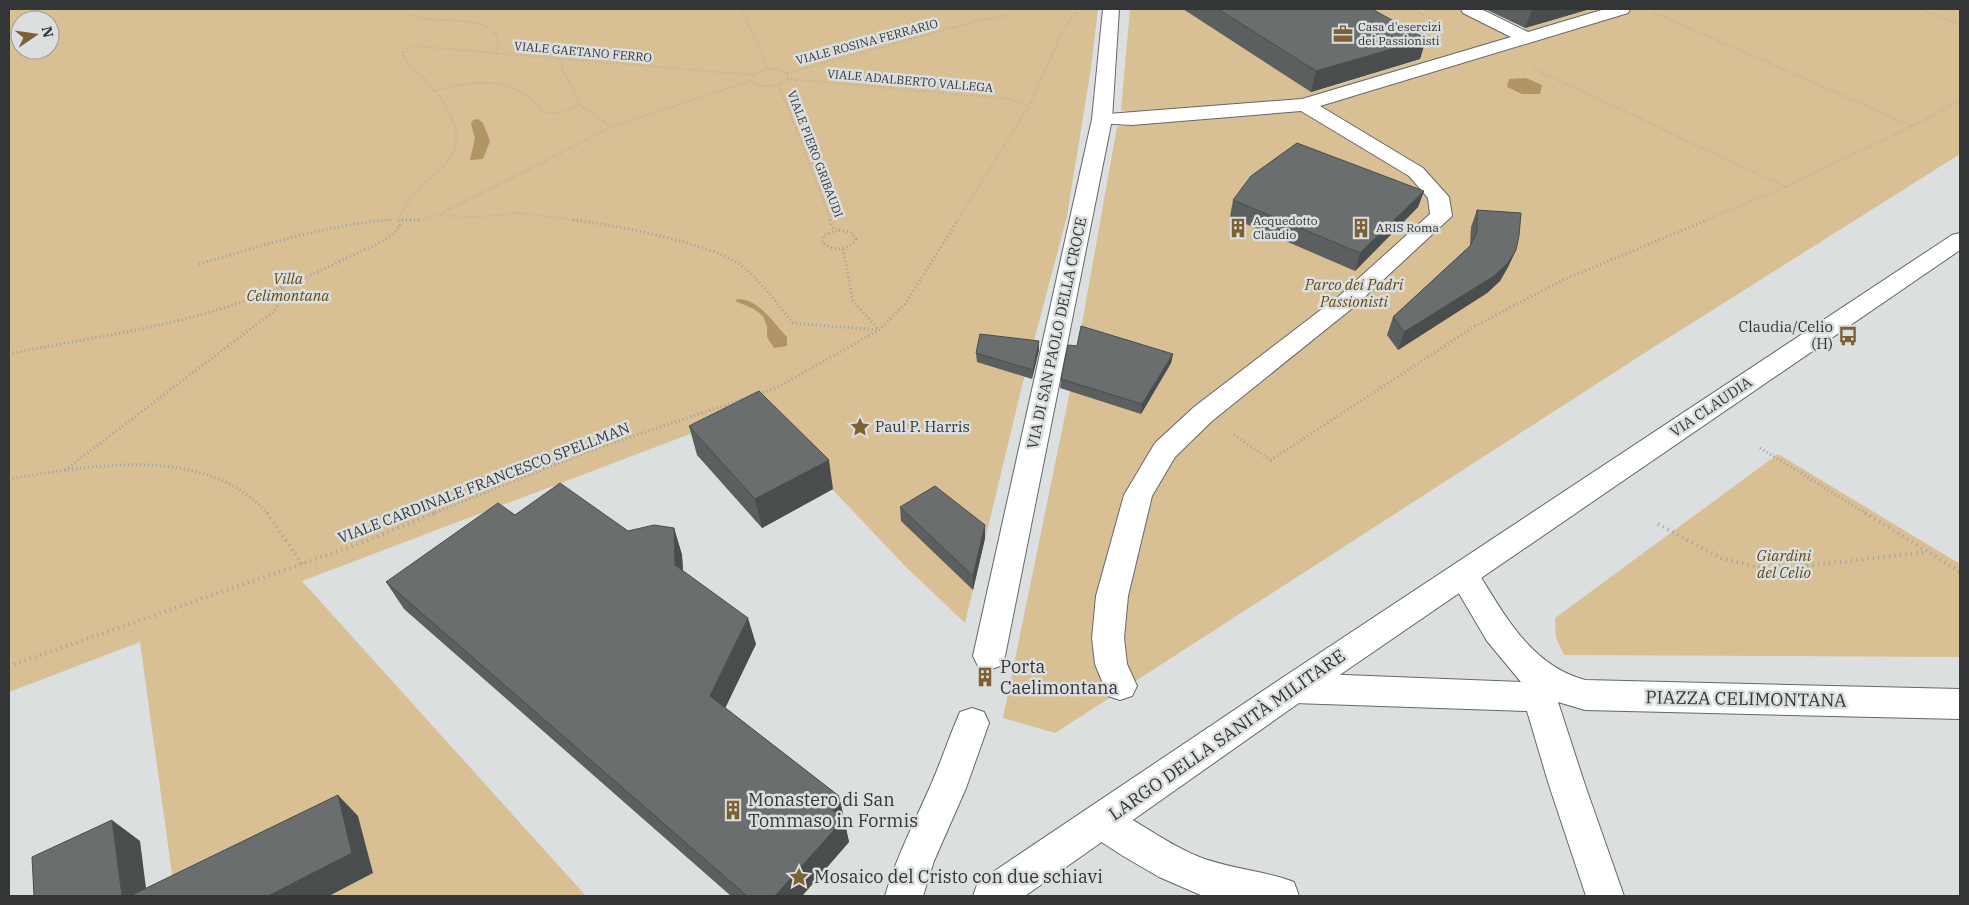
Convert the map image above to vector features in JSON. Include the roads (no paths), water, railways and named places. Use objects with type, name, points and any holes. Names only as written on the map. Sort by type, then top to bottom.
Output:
[{"type":"street","name":"VIA DI SAN PAOLO DELLA CROCE","points":[[989,656],[1102,119],[1111,9]]},
{"type":"street","points":[[1469,9],[1526,38]]},
{"type":"street","points":[[1102,119],[1132,119],[1304,105],[1622,9]]},
{"type":"street","points":[[1427,54],[1444,63]]},
{"type":"street","points":[[1120,686],[1111,664],[1108,638],[1112,596],[1138,495],[1165,450],[1203,414],[1346,301],[1441,216],[1438,197],[1416,172],[1304,105]]},
{"type":"street","name":"VIA CLAUDIA","points":[[1463,575],[1960,240]]},
{"type":"street","name":"PIAZZA CELIMONTANA","points":[[1463,575],[1509,647],[1538,686]]},
{"type":"street","name":"LARGO DELLA SANITÀ MILITARE","points":[[992,896],[1294,688],[1463,575]]},
{"type":"street","points":[[1538,686],[1567,785],[1605,896]]},
{"type":"street","name":"PIAZZA CELIMONTANA","points":[[1294,688],[1538,686],[1557,687],[1570,692],[1585,694],[1960,704]]},
{"type":"street","points":[[904,896],[916,860],[948,788],[972,723]]},
{"type":"street","points":[[1102,822],[1143,848],[1198,876],[1280,896]]},
{"type":"place","name":"Casa d'esercizi dei Passionisti","points":[[1343,34]]},
{"type":"place","name":"Acquedotto Claudio","points":[[1238,228]]},
{"type":"place","name":"ARIS Roma","points":[[1361,228]]},
{"type":"place","name":"Claudia/Celio (H)","points":[[1848,336]]},
{"type":"place","name":"Paul P. Harris","points":[[860,427]]},
{"type":"place","name":"Porta Caelimontana","points":[[985,677]]},
{"type":"place","name":"Monastero di San Tommaso in Formis","points":[[733,810]]},
{"type":"place","name":"Mosaico del Cristo con due schiavi","points":[[799,877]]},
{"type":"park label","name":"Villa Celimontana","points":[[288,288]]},
{"type":"park label","name":"Parco dei Padri Passionisti","points":[[1354,294]]},
{"type":"park label","name":"Giardini del Celio","points":[[1784,564]]}]
